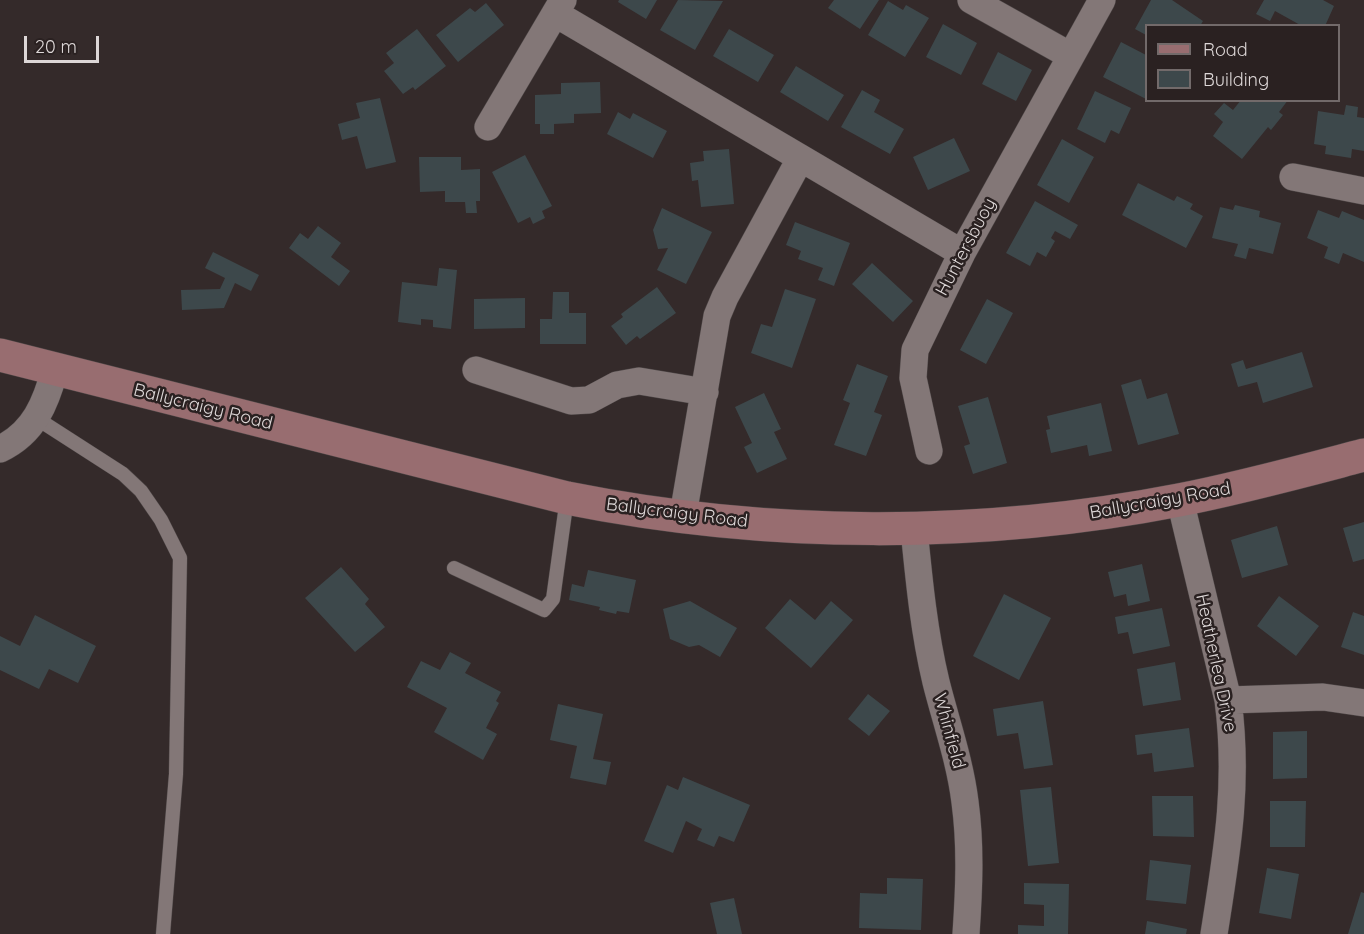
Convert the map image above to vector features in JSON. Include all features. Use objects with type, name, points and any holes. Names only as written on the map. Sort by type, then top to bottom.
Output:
[{"type":"street","points":[[971,0],[1071,56]]},
{"type":"street","name":"Huntersbuoy","points":[[929,451],[912,362],[919,338],[962,253],[1101,0]]},
{"type":"street","points":[[488,127],[560,7],[800,159],[962,253]]},
{"type":"street","points":[[683,515],[720,306],[800,159]]},
{"type":"street","points":[[1293,177],[1364,191]]},
{"type":"street","name":"Ballycraigy Road","points":[[0,355],[567,498],[625,510],[798,527],[914,529],[1052,518],[1180,500],[1364,455]]},
{"type":"street","points":[[0,449],[21,436],[36,418],[47,398],[55,369]]},
{"type":"street","points":[[476,370],[571,401],[589,400],[617,385],[639,381],[705,392]]},
{"type":"street","name":"Heatherlea Drive","points":[[1180,500],[1228,700],[1232,731],[1233,797],[1227,858],[1214,934]]},
{"type":"street","name":"Whinfield","points":[[914,529],[923,612],[936,681],[959,764],[965,801],[969,846],[966,934]]},
{"type":"street","points":[[1228,700],[1323,698],[1364,703]]},
{"type":"lane","points":[[36,418],[123,474],[141,491],[161,520],[180,558],[176,774],[163,934]]},
{"type":"lane","points":[[454,568],[544,610],[554,599],[567,498]]},
{"type":"building","points":[[619,0],[657,0],[646,19],[618,2]]},
{"type":"building","points":[[678,0],[723,1],[695,50],[660,30]]},
{"type":"building","points":[[834,0],[879,0],[860,29],[828,8]]},
{"type":"building","points":[[1151,0],[1172,0],[1203,21],[1201,24],[1145,24],[1145,34],[1135,29]]},
{"type":"building","points":[[1264,0],[1323,0],[1334,6],[1326,24],[1298,24],[1275,11],[1270,21],[1256,14]]},
{"type":"building","points":[[888,1],[903,10],[906,5],[929,18],[905,57],[868,35]]},
{"type":"building","points":[[486,3],[504,25],[458,62],[436,35],[470,8],[475,12]]},
{"type":"building","points":[[943,24],[977,43],[961,75],[926,57]]},
{"type":"building","points":[[417,29],[446,66],[415,90],[413,87],[403,94],[384,71],[394,63],[386,53]]},
{"type":"building","points":[[729,29],[774,55],[758,82],[713,56]]},
{"type":"building","points":[[1121,42],[1145,54],[1145,98],[1103,77]]},
{"type":"building","points":[[998,52],[1032,70],[1016,101],[982,84]]},
{"type":"building","points":[[796,66],[844,95],[828,121],[780,92]]},
{"type":"building","points":[[600,82],[601,113],[574,114],[574,123],[554,124],[554,134],[540,134],[540,124],[535,124],[535,95],[561,94],[561,83]]},
{"type":"building","points":[[862,90],[880,100],[874,112],[904,129],[890,154],[841,127]]},
{"type":"building","points":[[1095,91],[1131,108],[1119,134],[1111,130],[1105,143],[1077,129]]},
{"type":"building","points":[[380,98],[396,162],[366,169],[357,136],[342,140],[338,124],[360,118],[356,103]]},
{"type":"building","points":[[1239,102],[1286,102],[1279,112],[1283,115],[1271,130],[1268,127],[1242,159],[1213,136],[1223,122],[1214,114],[1224,103],[1233,110]]},
{"type":"building","points":[[1346,105],[1358,107],[1357,117],[1364,118],[1364,151],[1352,149],[1351,158],[1325,154],[1326,146],[1314,144],[1318,111],[1344,115]]},
{"type":"building","points":[[618,112],[630,119],[633,113],[667,131],[653,158],[607,134]]},
{"type":"building","points":[[954,138],[970,171],[928,190],[913,157]]},
{"type":"building","points":[[1062,139],[1094,157],[1069,203],[1037,185]]},
{"type":"building","points":[[729,149],[734,204],[701,207],[698,180],[692,181],[690,163],[704,161],[703,151]]},
{"type":"building","points":[[525,155],[552,206],[542,211],[545,218],[533,224],[530,217],[518,223],[492,172]]},
{"type":"building","points":[[419,157],[461,157],[461,170],[480,169],[480,201],[476,201],[477,213],[466,213],[465,202],[445,202],[445,191],[420,192]]},
{"type":"building","points":[[1138,183],[1174,201],[1177,196],[1193,204],[1190,209],[1203,216],[1186,248],[1122,215]]},
{"type":"building","points":[[1035,201],[1078,225],[1070,239],[1055,231],[1051,238],[1055,241],[1046,257],[1037,252],[1030,266],[1006,253]]},
{"type":"building","points":[[1235,205],[1260,211],[1259,217],[1281,223],[1273,254],[1249,248],[1246,259],[1234,256],[1238,244],[1212,238],[1220,207],[1233,210]]},
{"type":"building","points":[[662,208],[712,232],[686,284],[657,270],[668,248],[658,249],[653,230]]},
{"type":"building","points":[[1318,210],[1339,218],[1342,211],[1364,220],[1364,262],[1343,253],[1339,264],[1324,258],[1328,247],[1307,238]]},
{"type":"building","points":[[795,222],[850,243],[834,286],[818,280],[823,268],[798,259],[801,251],[786,245]]},
{"type":"building","points":[[318,226],[341,243],[331,257],[350,271],[339,286],[289,248],[300,233],[308,239]]},
{"type":"building","points":[[213,252],[259,275],[251,291],[235,283],[224,308],[182,310],[181,290],[220,289],[225,278],[205,268]]},
{"type":"building","points":[[872,263],[913,301],[893,322],[852,284]]},
{"type":"building","points":[[439,268],[457,270],[451,329],[433,327],[433,320],[421,319],[421,325],[398,322],[402,282],[437,286]]},
{"type":"building","points":[[657,287],[676,313],[640,339],[637,336],[626,345],[611,326],[623,317],[621,314]]},
{"type":"building","points":[[785,289],[816,299],[792,368],[751,353],[761,324],[772,327]]},
{"type":"building","points":[[553,292],[569,292],[569,313],[586,313],[586,344],[540,344],[540,319],[552,319]]},
{"type":"building","points":[[525,298],[525,328],[474,329],[474,299]]},
{"type":"building","points":[[987,299],[1013,313],[986,364],[960,350]]},
{"type":"building","points":[[1302,352],[1313,387],[1263,403],[1257,382],[1238,387],[1231,364],[1243,360],[1246,369]]},
{"type":"building","points":[[857,364],[888,376],[874,412],[882,415],[866,456],[834,445],[850,403],[843,400]]},
{"type":"building","points":[[1141,379],[1147,399],[1167,393],[1179,434],[1138,445],[1121,385]]},
{"type":"building","points":[[764,393],[781,429],[774,432],[787,459],[757,473],[744,447],[752,443],[735,407]]},
{"type":"building","points":[[988,397],[1007,463],[973,474],[964,446],[970,444],[958,406]]},
{"type":"building","points":[[1101,403],[1112,451],[1089,456],[1087,445],[1051,453],[1046,430],[1050,429],[1047,416]]},
{"type":"building","points":[[1364,522],[1364,559],[1353,562],[1343,528]]},
{"type":"building","points":[[1277,526],[1288,565],[1242,578],[1231,540]]},
{"type":"building","points":[[1142,564],[1150,601],[1128,606],[1126,594],[1114,597],[1108,572]]},
{"type":"building","points":[[341,567],[369,599],[365,604],[385,627],[355,652],[305,598]]},
{"type":"building","points":[[588,570],[636,580],[629,613],[617,611],[616,614],[599,610],[600,607],[569,600],[572,584],[584,587]]},
{"type":"building","points":[[1004,594],[1051,618],[1019,680],[973,656]]},
{"type":"building","points":[[1279,596],[1319,626],[1296,656],[1257,626]]},
{"type":"building","points":[[790,599],[815,620],[831,601],[853,620],[811,668],[765,628]]},
{"type":"building","points":[[690,601],[737,628],[720,657],[699,645],[689,647],[670,639],[663,609]]},
{"type":"building","points":[[1162,608],[1170,646],[1133,654],[1128,632],[1118,634],[1115,617]]},
{"type":"building","points":[[1353,612],[1364,616],[1364,655],[1341,647]]},
{"type":"building","points":[[35,615],[96,646],[78,683],[49,669],[39,689],[0,670],[0,636],[20,646]]},
{"type":"building","points":[[450,652],[471,663],[465,673],[501,692],[496,701],[499,703],[486,728],[497,734],[483,760],[434,732],[447,708],[407,687],[421,661],[440,670]]},
{"type":"building","points":[[1175,662],[1181,700],[1143,706],[1137,669]]},
{"type":"building","points":[[868,694],[890,711],[869,736],[848,719]]},
{"type":"building","points":[[1043,701],[1053,765],[1024,769],[1018,733],[997,736],[993,709]]},
{"type":"building","points":[[558,704],[603,714],[593,759],[611,762],[606,785],[570,778],[577,746],[550,740]]},
{"type":"building","points":[[1189,728],[1194,767],[1154,772],[1152,753],[1137,755],[1135,735]]},
{"type":"building","points":[[1307,731],[1307,778],[1273,779],[1273,732]]},
{"type":"building","points":[[683,777],[750,805],[734,842],[719,836],[714,847],[697,840],[702,829],[686,821],[673,853],[644,841],[667,785],[678,790]]},
{"type":"building","points":[[1051,787],[1059,863],[1028,866],[1020,790]]},
{"type":"building","points":[[1152,796],[1193,796],[1194,837],[1153,836]]},
{"type":"building","points":[[1270,801],[1306,801],[1305,847],[1270,847]]},
{"type":"building","points":[[1150,860],[1191,865],[1186,904],[1146,900]]},
{"type":"building","points":[[1267,868],[1299,874],[1291,919],[1259,913]]},
{"type":"building","points":[[887,878],[923,879],[921,930],[859,928],[860,893],[887,894]]},
{"type":"building","points":[[1024,883],[1069,884],[1068,934],[1018,934],[1018,925],[1044,926],[1044,905],[1024,904]]},
{"type":"building","points":[[1361,892],[1364,893],[1364,934],[1348,934]]},
{"type":"building","points":[[734,898],[742,934],[717,934],[710,903]]},
{"type":"building","points":[[1147,921],[1187,929],[1186,934],[1145,934]]}]
